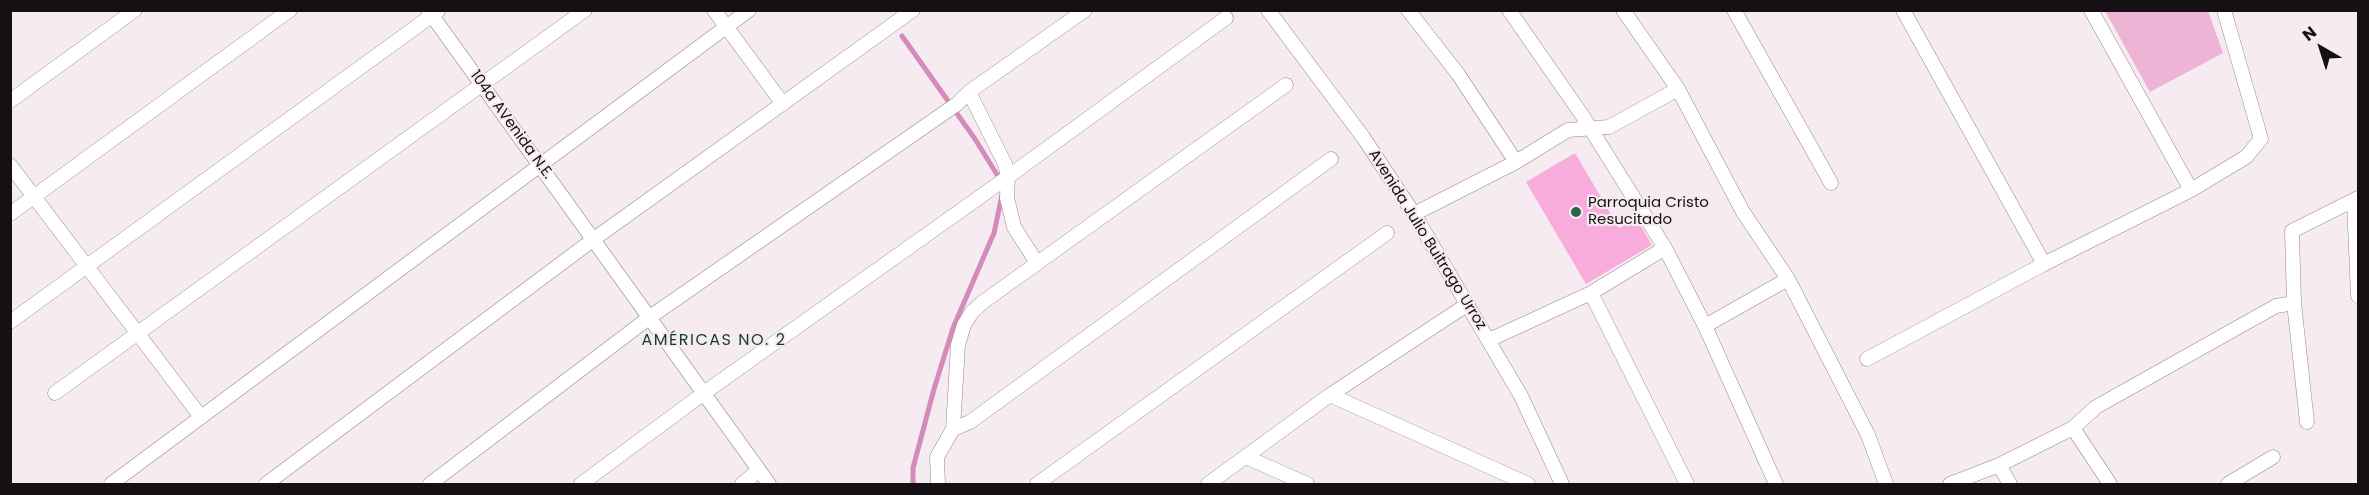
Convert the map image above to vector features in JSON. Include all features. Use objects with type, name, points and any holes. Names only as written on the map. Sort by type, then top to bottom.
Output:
[{"type":"street","points":[[10,101],[135,10]]},
{"type":"street","points":[[10,214],[290,10]]},
{"type":"street","points":[[55,393],[585,10]]},
{"type":"street","points":[[714,10],[783,104]]},
{"type":"street","points":[[111,484],[749,10]]},
{"type":"street","points":[[267,484],[594,239],[913,10]]},
{"type":"street","points":[[430,484],[650,317],[940,116],[969,92],[1085,10]]},
{"type":"street","name":"Avenida Julio Buitrago Urroz","points":[[1268,10],[1364,136],[1414,214],[1521,396],[1562,484]]},
{"type":"street","points":[[1407,10],[1458,74],[1516,162]]},
{"type":"street","points":[[1509,10],[1590,127],[1665,248],[1705,326],[1776,484]]},
{"type":"street","points":[[1623,10],[1678,89],[1743,212],[1788,279],[1868,435],[1886,484]]},
{"type":"street","points":[[1734,10],[1831,183]]},
{"type":"street","points":[[1903,10],[2044,264]]},
{"type":"street","points":[[2091,10],[2191,190]]},
{"type":"street","points":[[1867,359],[2044,264],[2191,190],[2246,157],[2261,139],[2224,10]]},
{"type":"street","points":[[10,322],[433,12]]},
{"type":"street","name":"104a AVenida N.E.","points":[[433,12],[482,85],[769,484]]},
{"type":"street","points":[[581,484],[1226,18]]},
{"type":"street","points":[[938,484],[937,457],[953,429],[958,345],[964,325],[972,312],[1286,86]]},
{"type":"street","points":[[1414,214],[1516,162],[1568,130],[1609,127],[1678,89]]},
{"type":"street","points":[[969,92],[1005,164],[1007,198],[1014,227],[1037,263]]},
{"type":"street","points":[[953,429],[970,422],[1330,159]]},
{"type":"street","points":[[10,165],[201,417]]},
{"type":"street","points":[[2307,422],[2294,303],[2292,231],[2356,200],[2358,296]]},
{"type":"street","points":[[1037,484],[1387,233]]},
{"type":"street","points":[[1489,340],[1591,293],[1665,248]]},
{"type":"street","points":[[1705,326],[1788,279]]},
{"type":"street","points":[[1591,293],[1687,484]]},
{"type":"street","points":[[1950,484],[1999,465],[2073,428],[2096,407],[2276,306],[2294,303]]},
{"type":"street","points":[[1208,484],[1330,395],[1468,304]]},
{"type":"street","points":[[1330,395],[1528,484]]},
{"type":"street","points":[[2073,428],[2110,484]]},
{"type":"street","points":[[1246,457],[1307,484]]},
{"type":"street","points":[[2228,484],[2273,458]]},
{"type":"street","points":[[1999,465],[2010,484]]},
{"type":"street","points":[[742,484],[759,470]]},
{"type":"shaded area","points":[[2105,11],[2208,11],[2223,53],[2150,92]]},
{"type":"building","name":"Parroquia Cristo Resucitado","points":[[1575,153],[1619,228],[1636,218],[1652,245],[1586,284],[1526,182]]},
{"type":"waterway","points":[[902,36],[975,139],[1001,181]]},
{"type":"waterway","points":[[913,484],[913,468],[934,389],[953,328],[994,233],[1002,195]]},
{"type":"place","name":"Parroquia Cristo Resucitado","points":[[1576,212]]},
{"type":"district","name":"AMÉRICAS NO. 2","points":[[714,341]]}]
